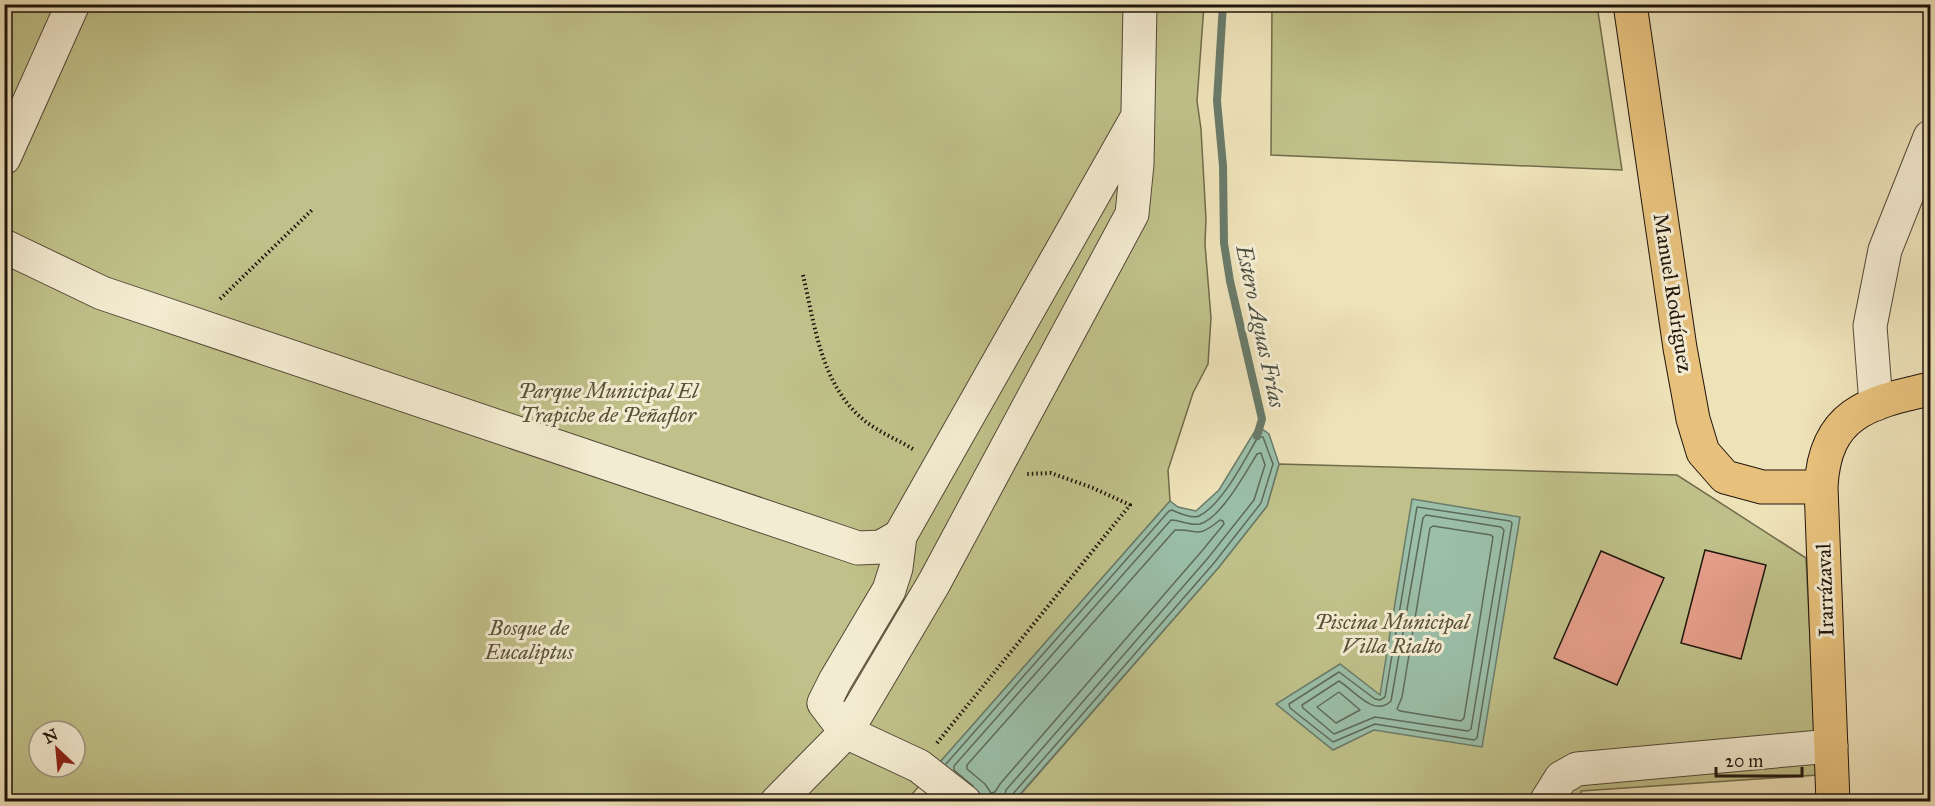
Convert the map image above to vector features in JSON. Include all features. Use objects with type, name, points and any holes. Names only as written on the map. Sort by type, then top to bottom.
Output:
[{"type":"main road","name":"Manuel Rodríguez","points":[[1630,4],[1680,348],[1693,419],[1703,452],[1725,477],[1762,487],[1821,487]]},
{"type":"main road","name":"Irarrázaval","points":[[1833,801],[1822,465],[1831,438],[1849,417],[1876,404],[1930,389]]},
{"type":"street","points":[[4,158],[73,4]]},
{"type":"street","points":[[777,801],[846,732],[934,583],[1132,214],[1137,164],[1140,4]]},
{"type":"street","points":[[964,801],[919,766],[846,732],[824,704],[835,681],[889,590],[896,568],[900,536],[1138,116]]},
{"type":"street","points":[[1876,404],[1870,326],[1885,250],[1930,137]]},
{"type":"street","points":[[4,246],[102,293],[858,548],[881,546],[900,536]]},
{"type":"street","points":[[1546,801],[1561,778],[1577,769],[1831,746]]},
{"type":"path","points":[[195,324],[312,210]]},
{"type":"path","points":[[803,275],[822,355],[837,390],[865,422],[941,464]]},
{"type":"path","points":[[919,766],[1130,506],[1093,488],[1052,473],[992,474]]},
{"type":"green space","name":"Parque Municipal El Trapiche de Peñaflor","points":[[5,5],[1204,5],[1197,101],[1201,129],[1206,219],[1205,244],[1211,318],[1208,364],[1193,393],[1168,470],[1170,501],[906,801],[5,801]]},
{"type":"green space","points":[[1272,5],[1597,5],[1622,170],[1271,155]]},
{"type":"green space","name":"Piscina Municipal Villa Rialto","points":[[1279,464],[1677,475],[1806,558],[1817,775],[1581,791],[1582,802],[1014,802],[1219,567],[1267,506]]},
{"type":"water","points":[[1258,426],[1269,434],[1279,464],[1267,506],[1219,567],[1014,801],[971,801],[933,770],[1170,501],[1178,507],[1196,511],[1219,490]]},
{"type":"water","points":[[1412,499],[1520,517],[1482,747],[1374,730],[1333,750],[1276,704],[1340,664],[1380,695]]},
{"type":"building","points":[[1705,550],[1766,565],[1741,659],[1681,643]]},
{"type":"building","points":[[1601,551],[1664,578],[1617,685],[1554,658]]},
{"type":"waterway","name":"Estero Aguas Frías","points":[[1223,4],[1217,101],[1223,166],[1224,243],[1230,281],[1262,419],[1257,436]]},
{"type":"park label","name":"Bosque de Eucaliptus","points":[[529,640]]}]
